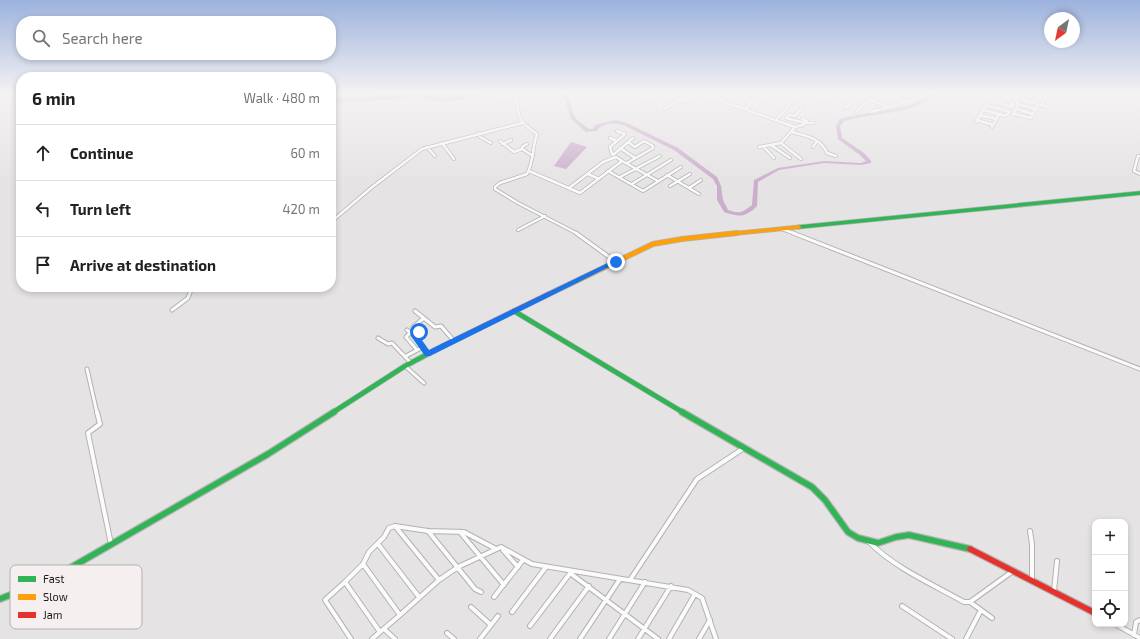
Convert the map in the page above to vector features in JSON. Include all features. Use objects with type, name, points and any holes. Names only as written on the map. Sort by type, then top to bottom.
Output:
[{"type":"main road","points":[[71,565],[110,540],[268,454],[405,366],[408,359],[514,311],[650,245],[782,229],[1140,193]]},
{"type":"main road","points":[[514,311],[812,487],[834,511],[851,534],[868,542],[878,543],[902,535],[967,547],[1092,612]]},
{"type":"main road","points":[[0,599],[10,595]]},
{"type":"street","points":[[336,218],[416,153],[427,147],[522,123],[537,134],[534,142],[532,165],[530,170],[520,177],[497,185],[496,189],[518,203],[576,233],[616,262]]},
{"type":"street","points":[[784,123],[795,127],[805,123],[814,123]]},
{"type":"street","points":[[982,123],[992,126],[994,123]]},
{"type":"street","points":[[759,147],[781,143],[795,127]]},
{"type":"street","points":[[617,131],[625,134],[609,148],[612,154],[658,181]]},
{"type":"street","points":[[792,132],[817,141],[824,145],[827,153],[836,156]]},
{"type":"street","points":[[478,133],[480,137],[491,144]]},
{"type":"street","points":[[610,138],[617,141]]},
{"type":"street","points":[[612,154],[632,138]]},
{"type":"street","points":[[503,144],[511,140]]},
{"type":"street","points":[[500,141],[514,152],[522,150],[533,156]]},
{"type":"street","points":[[627,163],[653,148],[653,146],[644,141],[635,147],[628,142]]},
{"type":"street","points":[[813,146],[817,141]]},
{"type":"street","points":[[442,143],[454,159]]},
{"type":"street","points":[[781,143],[801,159]]},
{"type":"street","points":[[522,150],[522,147],[527,144]]},
{"type":"street","points":[[771,145],[790,158]]},
{"type":"street","points":[[763,146],[774,158]]},
{"type":"street","points":[[427,147],[435,156]]},
{"type":"street","points":[[620,148],[635,158]]},
{"type":"street","points":[[620,177],[660,156]]},
{"type":"street","points":[[1140,156],[1138,156],[1134,171],[1140,174]]},
{"type":"street","points":[[569,188],[602,162],[616,157]]},
{"type":"street","points":[[632,184],[671,160]]},
{"type":"street","points":[[530,170],[580,193],[622,161]]},
{"type":"street","points":[[608,171],[644,190],[681,167]]},
{"type":"street","points":[[588,174],[599,179]]},
{"type":"street","points":[[670,186],[690,174]]},
{"type":"street","points":[[667,175],[699,194]]},
{"type":"street","points":[[689,188],[701,180]]},
{"type":"street","points":[[518,230],[544,216]]},
{"type":"street","points":[[782,229],[1090,348],[1140,369]]},
{"type":"street","points":[[172,310],[190,298],[192,292]]},
{"type":"street","points":[[415,311],[435,327],[440,325],[452,338]]},
{"type":"street","points":[[415,336],[419,332],[413,327],[424,318]]},
{"type":"street","points":[[407,330],[415,336],[425,351]]},
{"type":"street","points":[[410,332],[406,337],[417,350],[425,351]]},
{"type":"street","points":[[378,338],[388,344],[392,343],[408,359],[417,350]]},
{"type":"street","points":[[405,366],[424,383]]},
{"type":"street","points":[[87,369],[100,424],[88,433],[110,540]]},
{"type":"street","points":[[630,580],[697,479],[744,448]]},
{"type":"street","points":[[395,526],[439,580]]},
{"type":"street","points":[[352,639],[325,600],[363,564],[369,552],[384,537],[389,528],[395,526],[428,531],[460,532],[468,534],[523,560],[546,567],[570,572],[671,586],[688,590],[702,598],[716,639]]},
{"type":"street","points":[[428,531],[475,589],[481,592]]},
{"type":"street","points":[[1030,531],[1032,544],[1032,580]]},
{"type":"street","points":[[460,532],[479,557],[504,585]]},
{"type":"street","points":[[868,542],[876,550],[907,571],[964,602],[970,602],[1013,571]]},
{"type":"street","points":[[378,544],[419,597]]},
{"type":"street","points":[[372,639],[439,580],[458,567],[498,548]]},
{"type":"street","points":[[498,548],[518,567]]},
{"type":"street","points":[[494,597],[523,560]]},
{"type":"street","points":[[1054,592],[1057,561]]},
{"type":"street","points":[[363,564],[400,615]]},
{"type":"street","points":[[512,612],[546,567]]},
{"type":"street","points":[[570,572],[658,639]]},
{"type":"street","points":[[530,626],[570,572]]},
{"type":"street","points":[[580,639],[620,579]]},
{"type":"street","points":[[344,582],[380,632]]},
{"type":"street","points":[[609,639],[645,582]]},
{"type":"street","points":[[550,639],[589,586]]},
{"type":"street","points":[[638,639],[671,586]]},
{"type":"street","points":[[669,639],[695,594]]},
{"type":"street","points":[[970,602],[992,618]]},
{"type":"street","points":[[902,606],[952,639]]},
{"type":"street","points":[[471,607],[491,625]]},
{"type":"street","points":[[966,639],[981,610]]},
{"type":"street","points":[[480,639],[498,616]]},
{"type":"street","points":[[699,639],[710,620]]},
{"type":"street","points":[[1134,635],[1136,622],[1140,620]]},
{"type":"street","points":[[1119,627],[1140,638]]},
{"type":"street","points":[[384,629],[395,639]]},
{"type":"street","points":[[446,633],[454,639]]},
{"type":"shaded area","points":[[571,142],[587,147],[566,169],[554,166]]},
{"type":"waterway","points":[[579,123],[588,131],[594,130],[597,126],[607,123]]},
{"type":"waterway","points":[[621,123],[676,149],[715,178],[719,186],[720,200],[726,211],[735,214],[744,214],[754,206],[756,181],[778,169],[824,162],[861,164],[869,162],[862,154],[840,139],[838,126],[840,123]]},
{"type":"traffic: fast","points":[[799,227],[1140,193]]},
{"type":"traffic: fast","points":[[514,311],[643,389],[812,487],[825,500],[848,532],[858,538],[878,543],[896,537],[909,535],[970,549]]},
{"type":"traffic: fast","points":[[75,565],[268,454],[405,366],[443,346]]},
{"type":"traffic: fast","points":[[0,599],[10,595]]},
{"type":"traffic: slow","points":[[549,294],[653,244],[682,239],[799,227]]},
{"type":"traffic: jam","points":[[443,346],[549,294]]},
{"type":"traffic: jam","points":[[970,549],[1092,611]]},
{"type":"route","points":[[419,332],[415,336],[428,354],[616,262]]}]
